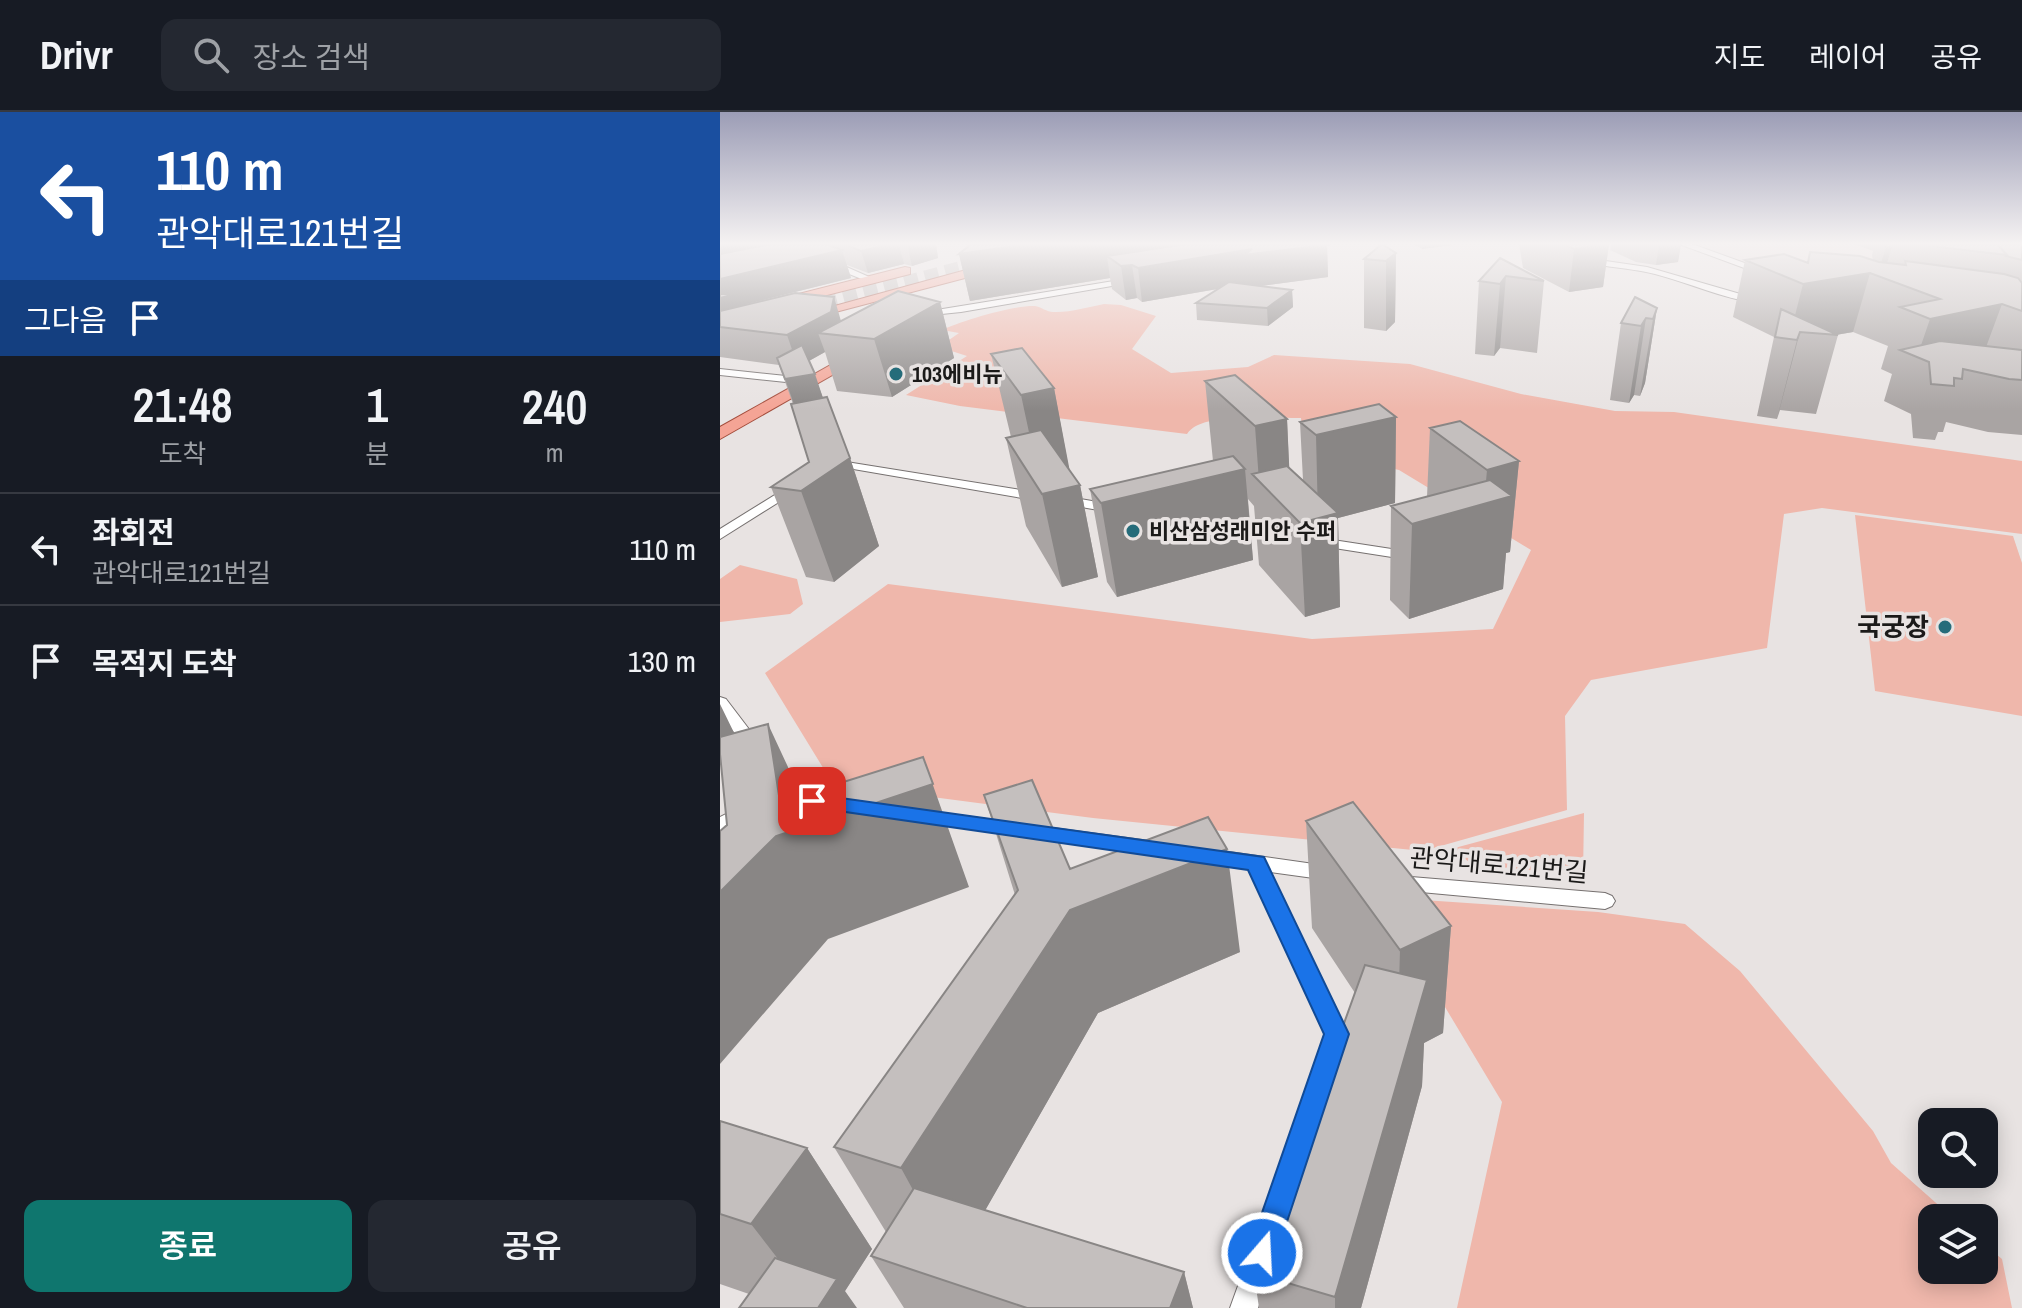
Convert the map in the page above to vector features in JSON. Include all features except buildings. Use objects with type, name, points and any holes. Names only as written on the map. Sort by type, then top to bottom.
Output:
[{"type":"main road","points":[[720,321],[799,300]]},
{"type":"main road","points":[[720,331],[856,300]]},
{"type":"main road","points":[[864,300],[851,309],[856,314],[872,315]]},
{"type":"main road","points":[[912,315],[935,300]]},
{"type":"main road","points":[[720,321],[790,314],[842,320]]},
{"type":"main road","points":[[720,434],[878,343]]},
{"type":"street","points":[[912,315],[1015,300]]},
{"type":"street","points":[[1753,300],[1774,302]]},
{"type":"street","points":[[720,372],[811,382]]},
{"type":"street","points":[[818,471],[830,463],[1130,511]]},
{"type":"street","points":[[720,535],[806,479]]},
{"type":"street","points":[[1303,539],[1413,557]]},
{"type":"street","points":[[720,702],[765,762]]},
{"type":"street","points":[[720,826],[758,802]]},
{"type":"street","points":[[904,814],[1164,850]]},
{"type":"street","points":[[1195,854],[1346,876]]},
{"type":"street","points":[[1244,1308],[1337,1034],[1256,863]]},
{"type":"street","name":"관악대로121번길","points":[[1376,880],[1605,901]]},
{"type":"shaded area","points":[[1104,304],[1121,305],[1156,316],[1132,349],[1171,373],[1248,367],[1274,355],[1410,364],[1521,394],[1615,411],[1674,412],[2022,461],[2022,534],[1822,508],[1784,514],[1767,648],[1591,680],[1565,716],[1567,810],[1423,851],[1093,818],[833,784],[765,673],[888,584],[1312,639],[1493,629],[1531,550],[1399,470],[1304,449],[1301,418],[1222,419],[1195,427],[1187,434],[960,406],[906,395],[967,356],[939,347],[959,333],[942,330],[1014,308],[1035,306],[1059,312]]},
{"type":"shaded area","name":"국궁장","points":[[1855,515],[2013,536],[2022,563],[2022,716],[1875,691]]},
{"type":"shaded area","points":[[740,565],[797,579],[803,604],[790,614],[720,622],[720,579]]},
{"type":"shaded area","points":[[1584,813],[1583,876],[1472,864],[1451,849]]},
{"type":"shaded area","points":[[1379,897],[1598,912],[1685,924],[1740,971],[1873,1131],[1891,1163],[1937,1204],[1918,1204],[1918,1284],[1998,1284],[1998,1256],[2002,1259],[2012,1308],[1457,1308],[1502,1102]]},
{"type":"tunnel","points":[[803,309],[838,300]]},
{"type":"place","name":"103에비뉴","points":[[896,374]]},
{"type":"place","name":"비산삼성래미안 수퍼","points":[[1133,531]]},
{"type":"place","name":"국궁장","points":[[1945,627]]},
{"type":"route","points":[[812,801],[1256,863],[1337,1034],[1262,1253]]}]
